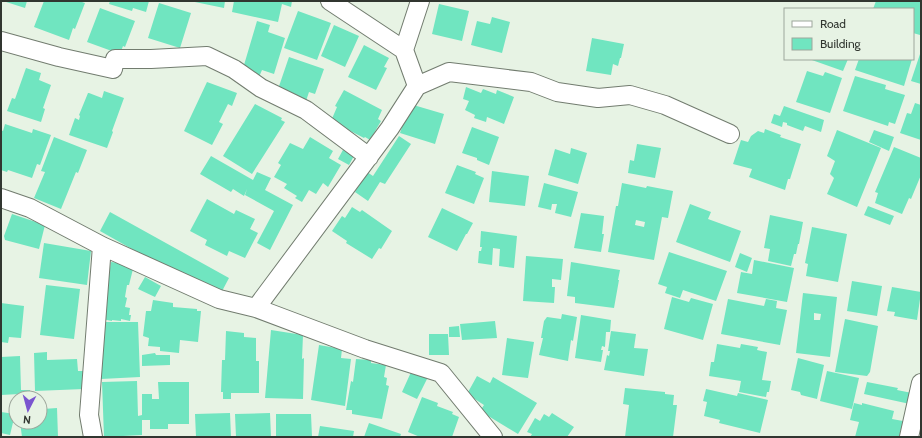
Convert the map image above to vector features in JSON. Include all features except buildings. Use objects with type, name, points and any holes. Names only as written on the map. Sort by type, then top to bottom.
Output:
[{"type":"street","points":[[330,1],[404,50],[417,86]]},
{"type":"street","points":[[404,50],[420,1]]},
{"type":"street","points":[[1,41],[59,57],[113,69],[115,59],[207,56],[234,69],[261,88],[306,110],[369,157]]},
{"type":"street","points":[[256,308],[369,157],[417,86],[449,72],[531,82],[557,92],[598,98],[630,95],[665,105],[730,134]]},
{"type":"street","points":[[1,198],[30,208],[102,246],[219,299],[256,308],[365,349],[441,373],[493,437]]},
{"type":"street","points":[[93,437],[89,415],[102,246]]},
{"type":"street","points":[[909,437],[921,383]]}]
